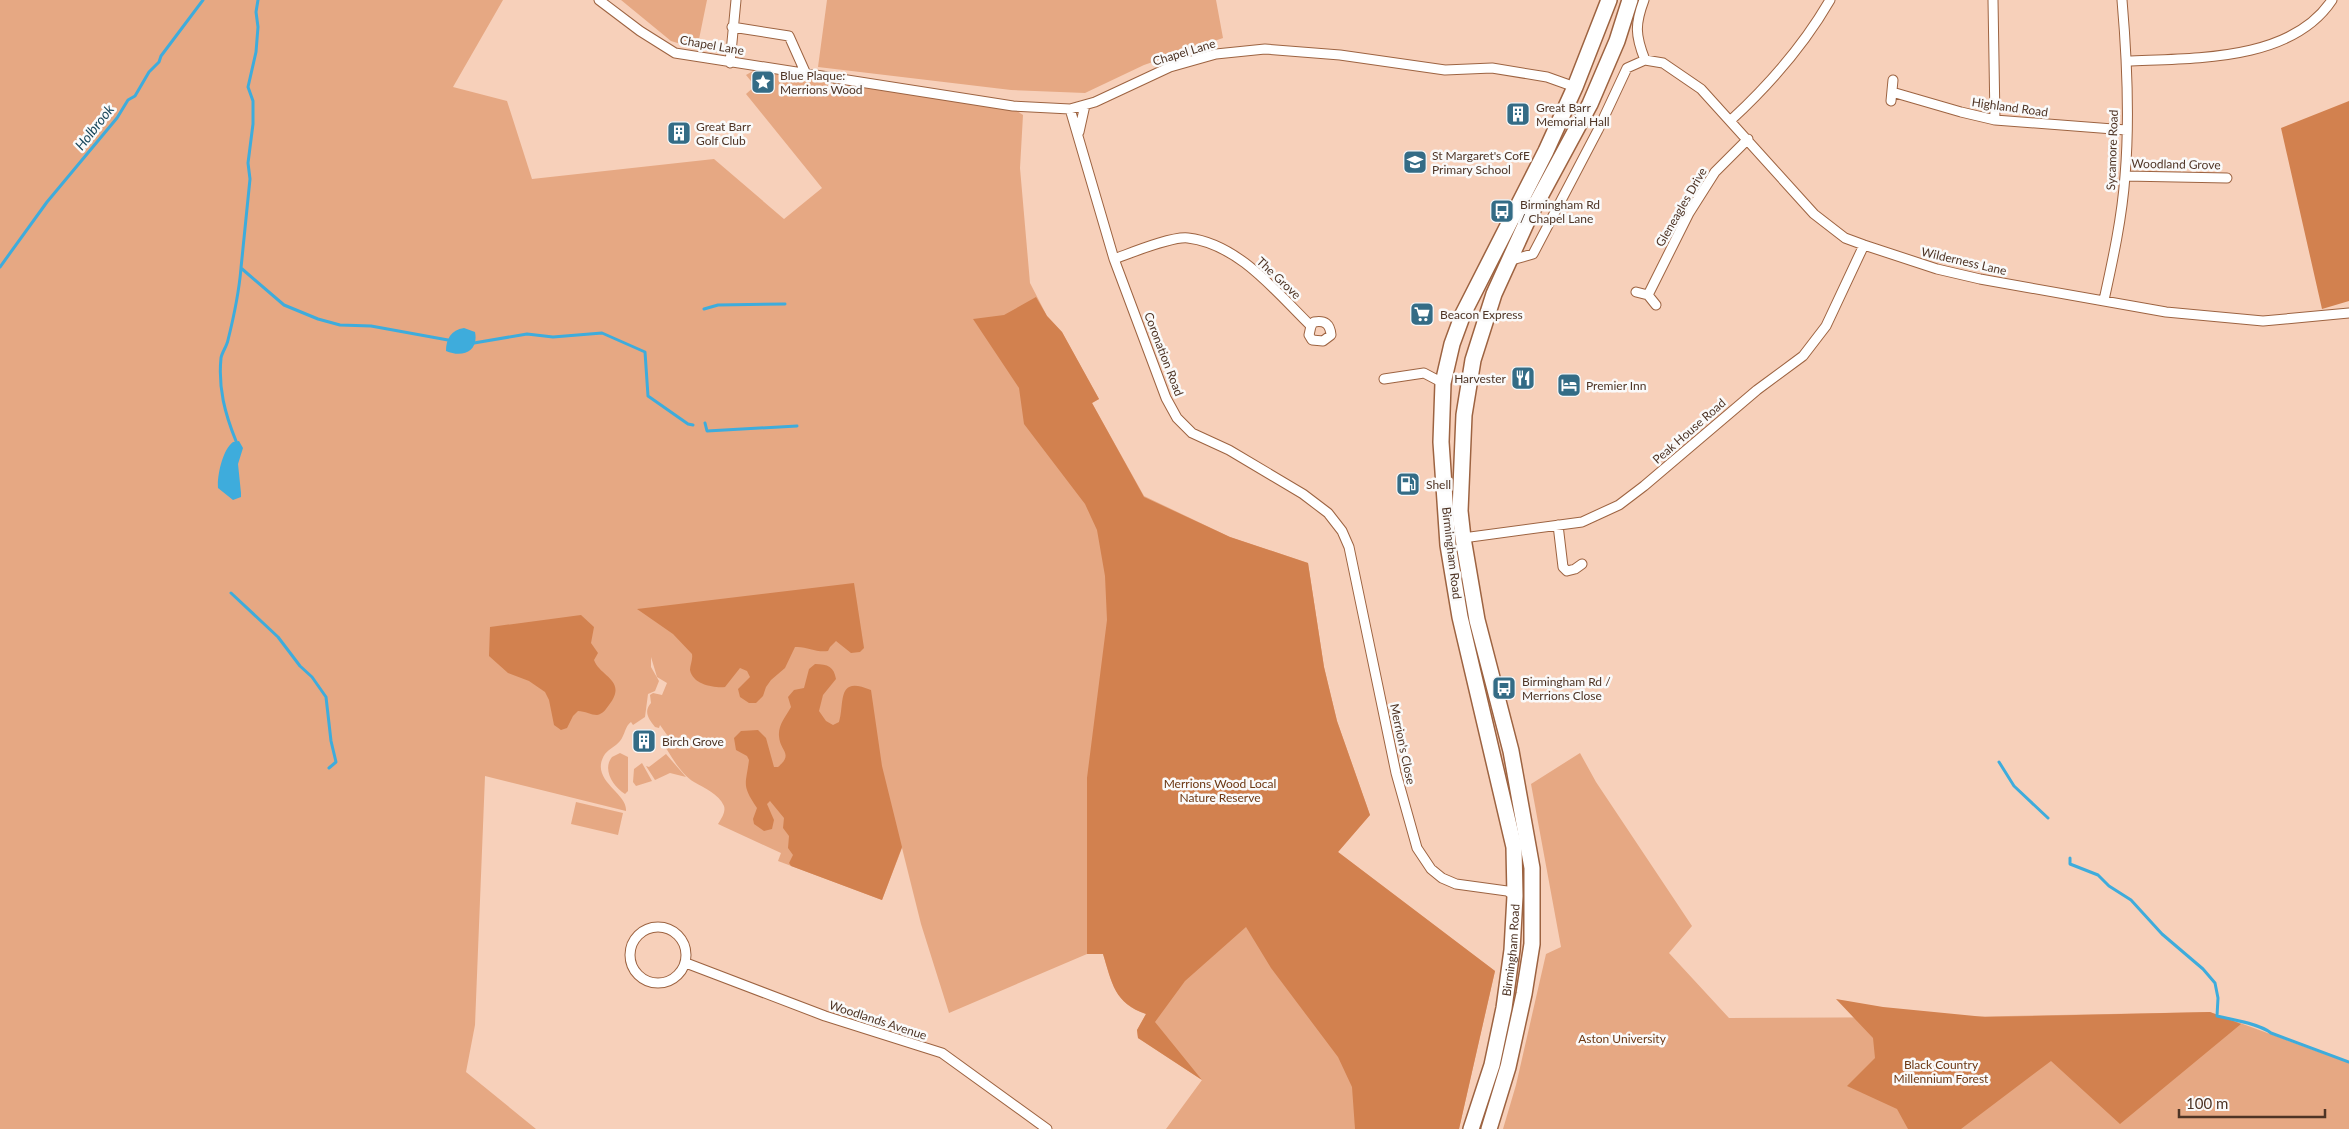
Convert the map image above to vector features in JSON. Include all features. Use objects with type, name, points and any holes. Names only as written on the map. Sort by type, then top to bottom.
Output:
[{"type":"highway","name":"Birmingham Road","points":[[1471,1129],[1492,1065],[1504,1008],[1512,950],[1515,901],[1514,846],[1460,617],[1448,545],[1441,442],[1443,382],[1463,314],[1542,158],[1575,87],[1609,0]]},
{"type":"highway","points":[[1575,87],[1583,89],[1591,83],[1620,0]]},
{"type":"highway","name":"Birmingham Road","points":[[1489,1129],[1508,1068],[1524,994],[1532,944],[1532,877],[1511,751],[1477,620],[1463,538],[1460,511],[1461,445],[1468,386],[1479,336],[1508,261],[1590,104],[1617,41],[1630,0]]},
{"type":"highway","points":[[1447,367],[1465,330],[1474,317],[1488,312]]},
{"type":"highway","points":[[1443,382],[1457,386],[1469,353],[1479,336]]},
{"type":"highway","points":[[1515,879],[1532,877]]},
{"type":"highway","points":[[1515,901],[1532,907]]},
{"type":"street","name":"Chapel Lane","points":[[599,0],[640,31],[675,53],[1013,106],[1070,109],[1095,102],[1170,67],[1216,54],[1265,49],[1340,55],[1444,70],[1492,68],[1547,77],[1575,87]]},
{"type":"street","points":[[730,63],[736,0]]},
{"type":"street","points":[[1508,261],[1522,259],[1532,254],[1598,130],[1627,68],[1646,60],[1640,43],[1636,21],[1644,0]]},
{"type":"street","points":[[1731,120],[1762,91],[1830,0]]},
{"type":"street","points":[[1993,0],[1995,120]]},
{"type":"street","name":"Sycamore Road","points":[[2104,300],[2119,231],[2126,176],[2127,61],[2122,0]]},
{"type":"street","points":[[2127,61],[2206,57],[2256,48],[2299,32],[2332,0]]},
{"type":"street","name":"Chapel Lane","points":[[732,27],[789,36],[806,74]]},
{"type":"street","name":"Wilderness Lane","points":[[1646,60],[1663,63],[1701,89],[1814,214],[1845,238],[1864,246],[1945,271],[2166,312],[2263,321],[2349,313]]},
{"type":"street","name":"Highland Road","points":[[1893,80],[1892,96],[1995,120],[2126,130]]},
{"type":"street","name":"Coronation Road","points":[[1079,133],[1084,105]]},
{"type":"street","name":"Coronation Road","points":[[1070,109],[1079,133],[1114,259],[1166,398],[1178,418],[1192,432],[1229,450],[1303,494],[1328,513],[1342,531]]},
{"type":"street","name":"Gleneagles Drive","points":[[1648,295],[1689,213],[1715,172],[1748,140]]},
{"type":"street","name":"Woodland Grove","points":[[2126,176],[2227,178]]},
{"type":"street","name":"The Grove","points":[[1114,259],[1186,237],[1219,247],[1250,267],[1311,326]]},
{"type":"street","name":"Peak House Road","points":[[1463,538],[1582,522],[1619,504],[1644,486],[1756,390],[1803,356],[1826,326],[1864,246]]},
{"type":"street","points":[[1636,292],[1648,295],[1656,305]]},
{"type":"street","points":[[1384,380],[1424,373],[1443,382]]},
{"type":"street","points":[[1558,525],[1563,567],[1567,571],[1575,569],[1582,564]]},
{"type":"street","name":"Merrion's Close","points":[[1342,531],[1349,547],[1396,773],[1417,848],[1431,869],[1442,878],[1456,884],[1506,891],[1515,901]]},
{"type":"street","points":[[655,926],[673,931],[685,945],[686,963],[675,978],[658,984],[648,982],[634,970],[630,961],[633,942],[638,935],[655,926]]},
{"type":"street","name":"Woodlands Avenue","points":[[686,963],[825,1016],[942,1054],[1047,1129]]},
{"type":"green space","name":"Great Barr Golf Club","points":[[0,0],[503,0],[453,87],[507,101],[532,179],[714,159],[784,219],[822,188],[746,94],[755,86],[746,75],[753,71],[1017,111],[1023,115],[1020,168],[1030,283],[1047,316],[1062,332],[1099,399],[1092,403],[1144,496],[1230,537],[1308,563],[1324,667],[1337,721],[1370,815],[1338,852],[1495,971],[1459,1129],[1166,1129],[1202,1080],[1138,1038],[1137,1030],[1146,1014],[1136,1010],[1121,998],[1112,983],[1103,954],[1087,954],[949,1013],[921,924],[902,848],[882,900],[778,861],[781,853],[718,824],[724,811],[722,802],[684,773],[661,740],[663,735],[667,735],[660,725],[659,728],[655,727],[648,715],[647,709],[651,703],[650,695],[653,693],[662,695],[667,683],[657,677],[651,657],[651,667],[659,681],[655,691],[648,694],[645,717],[633,725],[631,722],[629,724],[620,741],[605,754],[601,763],[601,771],[605,779],[625,804],[626,811],[485,776],[475,1025],[466,1072],[536,1129],[0,1129]]},
{"type":"green space","points":[[621,0],[707,0],[697,49],[671,41]]},
{"type":"green space","points":[[827,0],[1216,0],[1223,38],[1144,65],[1085,93],[1011,90],[818,67]]},
{"type":"green space","points":[[2349,101],[2349,301],[2322,309],[2281,128]]},
{"type":"green space","name":"Merrions Wood Local Nature Reserve","points":[[1036,297],[1047,316],[1062,332],[1099,399],[1092,403],[1144,497],[1230,537],[1308,563],[1324,667],[1337,721],[1370,815],[1338,852],[1495,971],[1459,1129],[1355,1129],[1352,1087],[1338,1057],[1271,968],[1246,927],[1185,981],[1155,1022],[1202,1080],[1138,1038],[1137,1030],[1146,1014],[1127,1004],[1121,998],[1112,983],[1103,954],[1087,954],[1087,778],[1107,620],[1105,576],[1097,530],[1085,504],[1024,424],[1019,388],[973,319],[1004,315]]},
{"type":"green space","points":[[854,583],[864,648],[860,652],[851,653],[836,641],[828,651],[795,647],[785,668],[771,680],[763,696],[756,703],[749,703],[740,697],[738,689],[750,677],[747,671],[740,668],[725,687],[715,687],[699,682],[690,670],[692,654],[673,634],[637,609]]},
{"type":"green space","points":[[581,615],[594,627],[591,643],[598,653],[594,660],[597,666],[614,684],[616,690],[614,697],[603,712],[597,715],[578,711],[567,728],[561,730],[554,725],[549,700],[545,692],[529,681],[508,673],[489,656],[490,627]]},
{"type":"green space","points":[[815,664],[830,667],[835,675],[836,679],[823,695],[819,711],[826,721],[833,725],[839,722],[844,693],[847,688],[860,686],[871,690],[882,766],[902,847],[882,900],[791,866],[789,863],[793,855],[788,848],[789,836],[783,828],[784,818],[770,801],[767,804],[774,820],[772,829],[764,831],[754,824],[753,819],[757,808],[746,784],[749,760],[747,756],[736,750],[734,738],[741,731],[758,730],[766,738],[774,767],[778,767],[786,755],[780,741],[779,732],[791,707],[788,697],[794,690],[804,688],[809,669]]},
{"type":"green space","points":[[620,753],[628,757],[628,791],[625,794],[616,787],[610,777],[608,767],[612,757]]},
{"type":"green space","name":"Aston University","points":[[1580,753],[1596,782],[1692,926],[1669,953],[1729,1018],[1955,1017],[2210,1012],[2349,1063],[2349,1129],[1503,1129],[1516,1085],[1546,954],[1561,947],[1531,784]]},
{"type":"green space","points":[[666,754],[686,777],[670,773],[655,780],[646,766],[649,767]]},
{"type":"green space","points":[[642,763],[652,781],[636,786],[633,782],[634,769]]},
{"type":"green space","points":[[576,802],[623,813],[618,835],[571,824]]},
{"type":"green space","name":"Black Country Millennium Forest","points":[[1836,999],[1883,1007],[1985,1017],[2210,1012],[2241,1024],[2120,1124],[2051,1061],[1961,1129],[1908,1129],[1897,1109],[1847,1086],[1875,1058],[1873,1038]]},
{"type":"water","points":[[464,328],[475,332],[476,339],[472,349],[458,354],[446,351],[450,336],[459,329]]},
{"type":"water","points":[[239,441],[243,448],[238,464],[241,497],[233,500],[218,488],[219,476],[226,450],[233,442]]},
{"type":"waterway","name":"Holbrook","points":[[0,267],[47,202],[117,118],[128,100],[135,96],[149,72],[159,62],[161,56],[203,0]]},
{"type":"waterway","points":[[258,0],[256,12],[258,27],[256,52],[248,87],[253,101],[253,124],[248,163],[250,179],[241,268],[284,305],[318,319],[340,325],[371,326],[448,340]]},
{"type":"waterway","points":[[236,441],[223,401],[220,369],[234,313],[241,268]]},
{"type":"waterway","points":[[704,309],[718,305],[785,304]]},
{"type":"waterway","points":[[474,343],[527,334],[553,337],[602,333],[645,352],[648,396],[688,424],[693,425]]},
{"type":"waterway","points":[[705,423],[707,431],[797,426]]},
{"type":"waterway","points":[[231,593],[278,637],[300,666],[312,677],[326,697],[331,741],[336,762],[329,768]]},
{"type":"waterway","points":[[1999,762],[2014,786],[2048,818]]},
{"type":"waterway","points":[[2070,858],[2070,864],[2098,875],[2109,886],[2131,900],[2162,934],[2203,969],[2215,983],[2218,998],[2217,1016],[2253,1024],[2271,1033],[2349,1062]]},
{"type":"place","name":"Blue Plaque: Merrions Wood","points":[[763,82]]},
{"type":"place","name":"Great Barr Memorial Hall","points":[[1518,114]]},
{"type":"place","name":"Great Barr Golf Club","points":[[679,133]]},
{"type":"place","name":"St Margaret's CofE Primary School","points":[[1415,162]]},
{"type":"place","name":"Birmingham Rd / Chapel Lane","points":[[1502,211]]},
{"type":"place","name":"Beacon Express","points":[[1422,314]]},
{"type":"place","name":"Harvester","points":[[1523,378]]},
{"type":"place","name":"Premier Inn","points":[[1569,385]]},
{"type":"place","name":"Shell","points":[[1408,484]]},
{"type":"place","name":"Birmingham Rd / Merrions Close","points":[[1504,688]]},
{"type":"place","name":"Birch Grove","points":[[644,741]]}]
